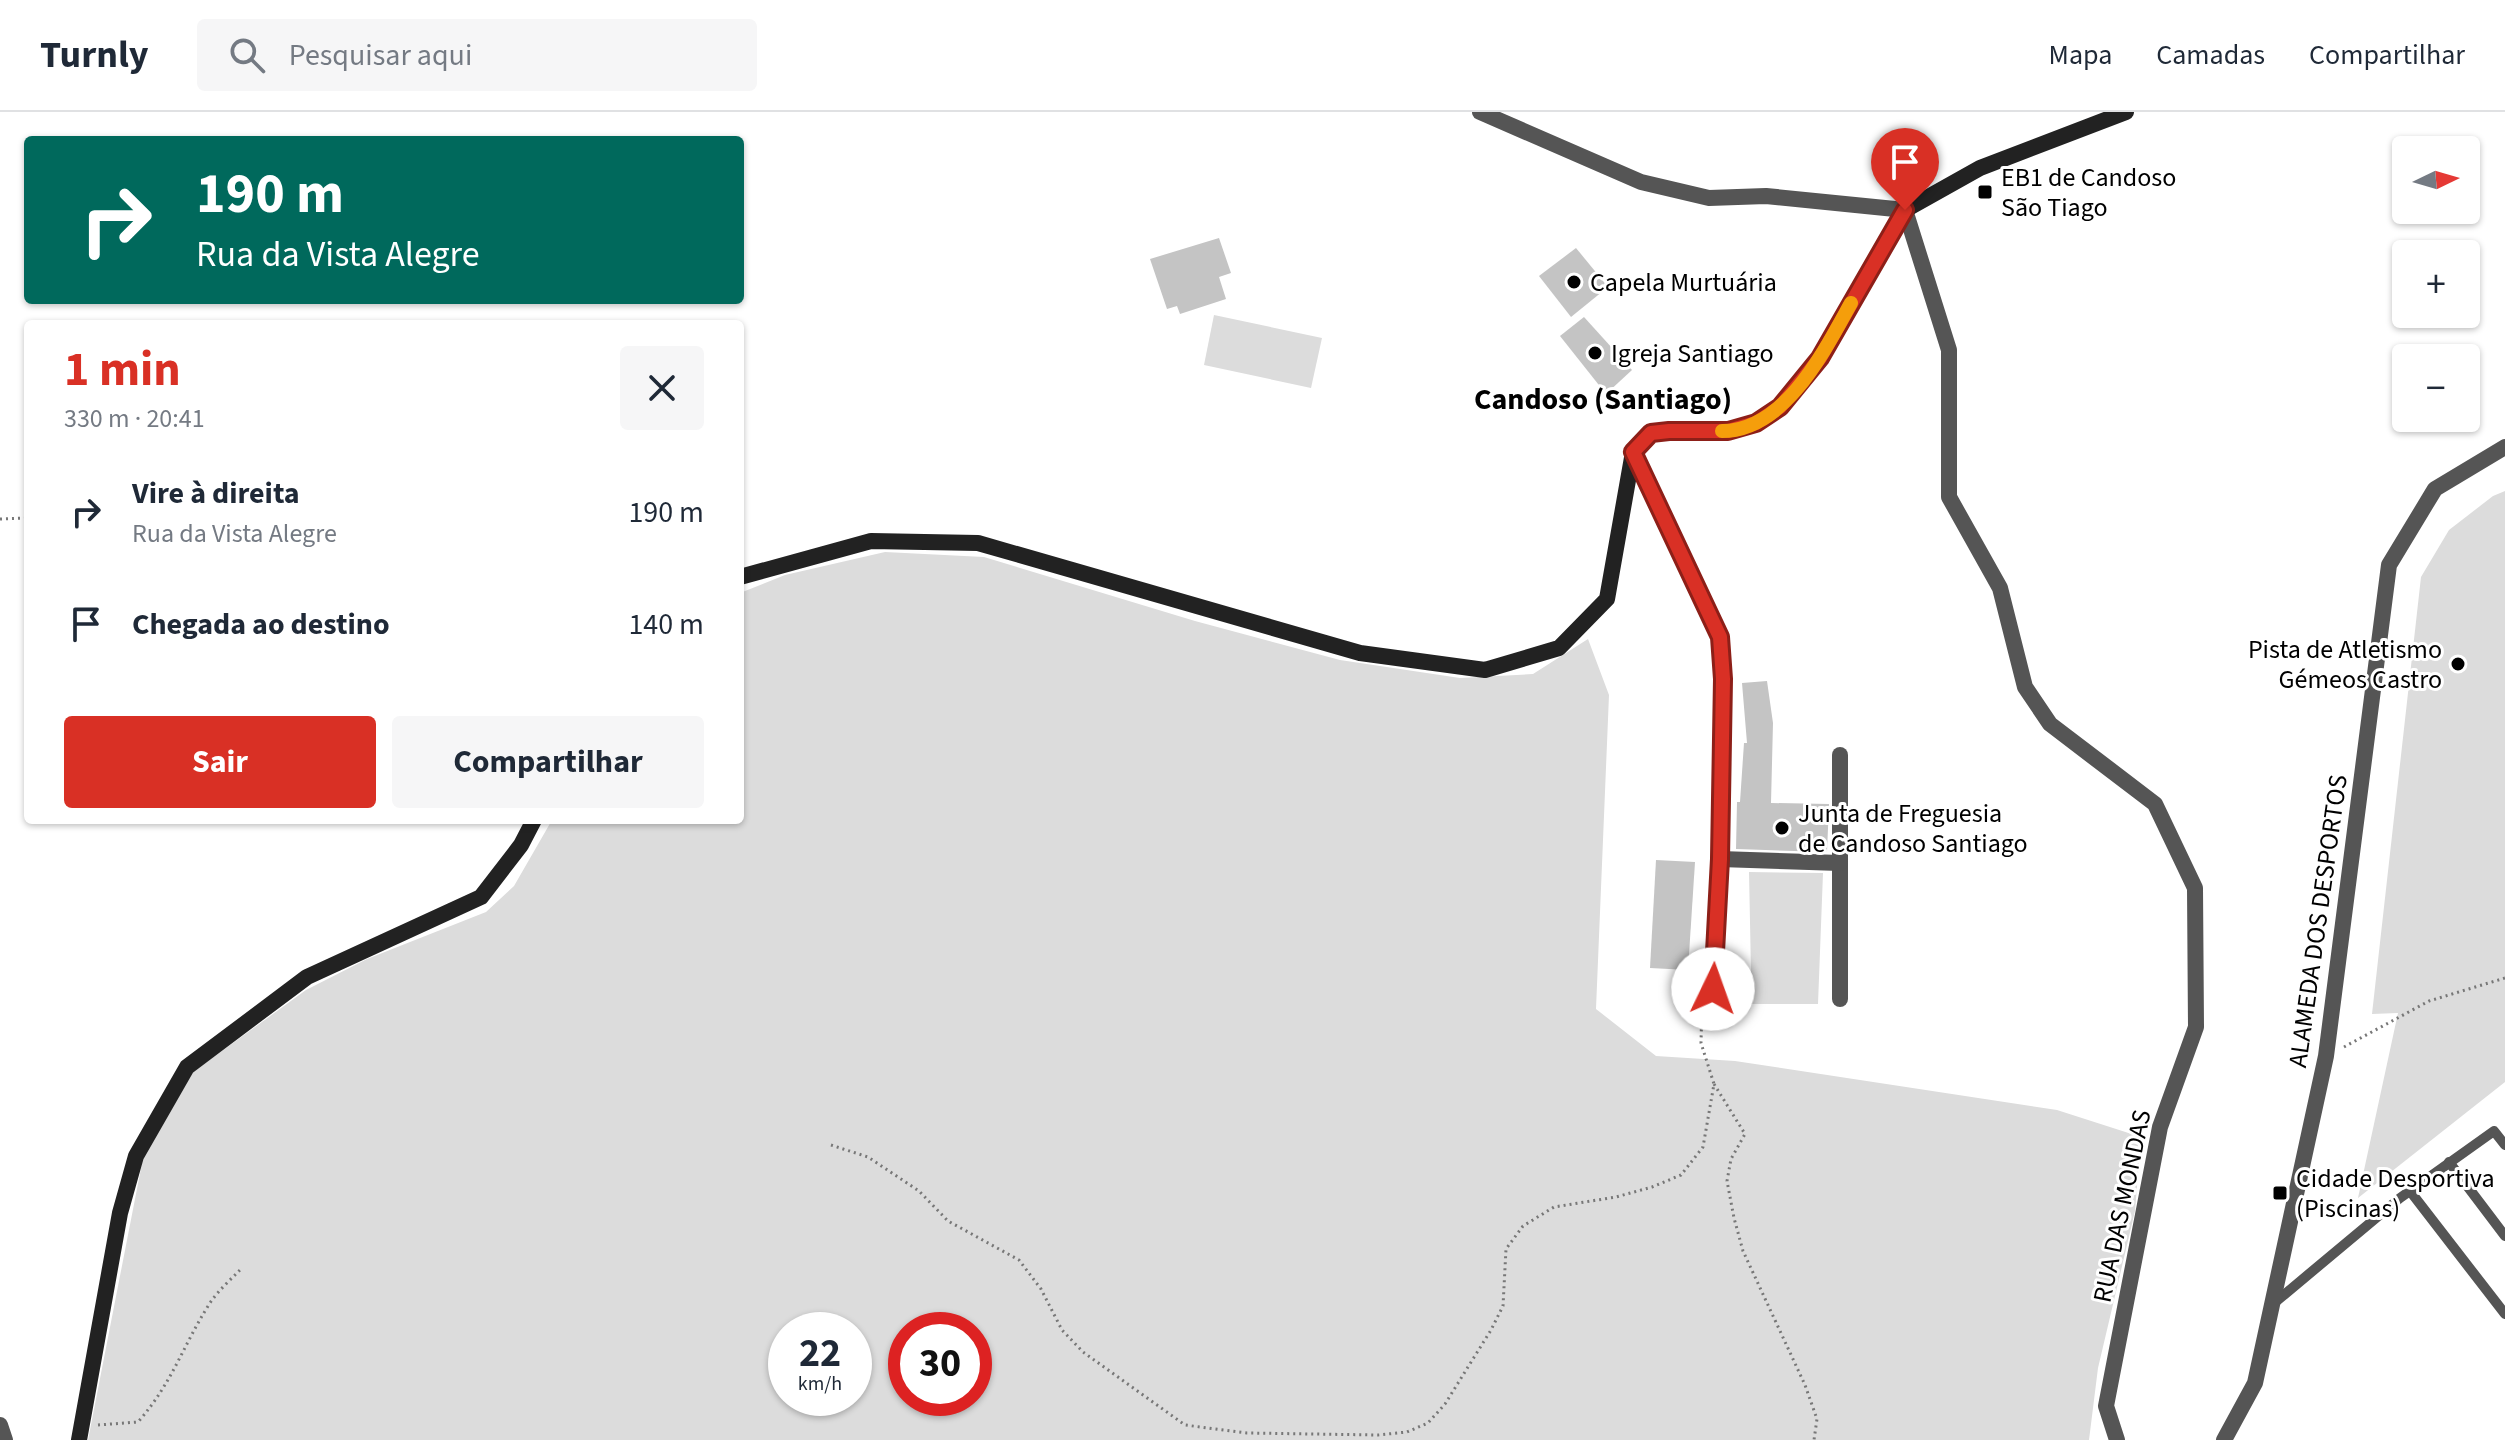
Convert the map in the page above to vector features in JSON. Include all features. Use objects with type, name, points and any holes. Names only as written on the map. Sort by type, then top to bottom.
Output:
[{"type":"street","points":[[1480,112],[1641,182],[1709,198],[1766,196],[1905,210]]},
{"type":"street","points":[[744,576],[871,541],[978,543],[1360,653],[1485,670],[1559,648],[1607,599],[1633,452],[1651,433],[1728,431],[1756,423],[1780,407],[1820,358],[1905,210],[1980,168],[2108,115],[2126,112]]},
{"type":"street","name":"RUA DAS MONDAS","points":[[1905,210],[1949,350],[1949,497],[2000,588],[2025,687],[2050,724],[2155,804],[2195,888],[2196,1027],[2160,1127],[2106,1406],[2117,1440]]},
{"type":"street","name":"ALAMEDA DOS DESPORTOS","points":[[2224,1440],[2255,1383],[2326,1056],[2389,565],[2435,489],[2505,447]]},
{"type":"street","points":[[1633,452],[1720,637],[1723,679],[1720,859],[1713,989]]},
{"type":"street","points":[[1840,755],[1840,999]]},
{"type":"street","points":[[81,1432],[120,1213],[136,1156],[187,1067],[307,977],[481,897],[521,845],[532,824]]},
{"type":"street","points":[[1720,859],[1840,863]]},
{"type":"street","points":[[0,1425],[5,1440]]},
{"type":"lane","points":[[2272,1305],[2410,1191],[2494,1131],[2505,1145]]},
{"type":"lane","points":[[2449,1162],[2505,1236]]},
{"type":"lane","points":[[2410,1191],[2505,1314]]},
{"type":"path","points":[[0,519],[24,518]]},
{"type":"path","points":[[2326,1056],[2429,1001],[2505,978]]},
{"type":"path","points":[[1713,989],[1700,1002],[1701,1043],[1714,1084],[1745,1134],[1731,1159],[1727,1181],[1743,1251],[1805,1385],[1817,1419],[1814,1440]]},
{"type":"path","points":[[831,1145],[868,1157],[919,1191],[948,1221],[1019,1260],[1041,1289],[1062,1330],[1083,1352],[1185,1425],[1247,1433],[1362,1438],[1407,1432],[1428,1423],[1445,1404],[1503,1306],[1506,1249],[1523,1226],[1554,1207],[1616,1197],[1681,1175],[1703,1147],[1714,1084]]},
{"type":"path","points":[[81,1432],[99,1425],[138,1422],[155,1403],[176,1370],[211,1301],[240,1270]]},
{"type":"shaded area","points":[[1214,315],[1322,338],[1311,388],[1204,365]]},
{"type":"shaded area","points":[[2505,491],[2505,1082],[2358,1198],[2398,1013],[2372,1014],[2421,577],[2449,530],[2493,496]]},
{"type":"shaded area","points":[[885,552],[984,557],[1195,621],[1340,660],[1460,678],[1533,674],[1588,639],[1609,695],[1596,1009],[1656,1056],[1735,1061],[2057,1110],[2141,1137],[2135,1211],[2098,1368],[2089,1440],[88,1440],[143,1158],[193,1072],[306,990],[367,959],[486,912],[514,886],[550,824],[744,824],[744,591],[785,575]]},
{"type":"shaded area","points":[[1749,872],[1823,873],[1818,1004],[1731,1004],[1729,973],[1751,972]]},
{"type":"building","points":[[1219,238],[1231,273],[1219,277],[1226,299],[1180,314],[1177,306],[1167,309],[1150,259]]},
{"type":"building","name":"Capela Murtuária","points":[[1576,248],[1608,287],[1571,317],[1539,276]]},
{"type":"building","name":"Igreja Santiago","points":[[1584,317],[1632,370],[1606,394],[1560,336]]},
{"type":"building","points":[[1767,681],[1773,723],[1771,803],[1829,804],[1827,852],[1736,849],[1737,802],[1740,802],[1744,743],[1747,743],[1742,683]]},
{"type":"building","points":[[1656,860],[1695,862],[1688,970],[1650,968]]},
{"type":"slow traffic","points":[[1722,431],[1756,423],[1780,407],[1820,358],[1851,303]]},
{"type":"place","name":"EB1 de Candoso São Tiago","points":[[1985,192]]},
{"type":"place","name":"Capela Murtuária","points":[[1574,282]]},
{"type":"place","name":"Igreja Santiago","points":[[1595,353]]},
{"type":"place","name":"Pista de Atletismo Gémeos Castro","points":[[2458,664]]},
{"type":"place","name":"Junta de Freguesia de Candoso Santiago","points":[[1782,828]]},
{"type":"place","name":"Cidade Desportiva (Piscinas)","points":[[2280,1193]]},
{"type":"district","name":"Candoso (Santiago)","points":[[1603,399]]},
{"type":"route","points":[[1713,989],[1720,859],[1723,679],[1720,637],[1633,452],[1651,433],[1728,431],[1756,423],[1780,407],[1820,358],[1905,210]]}]
